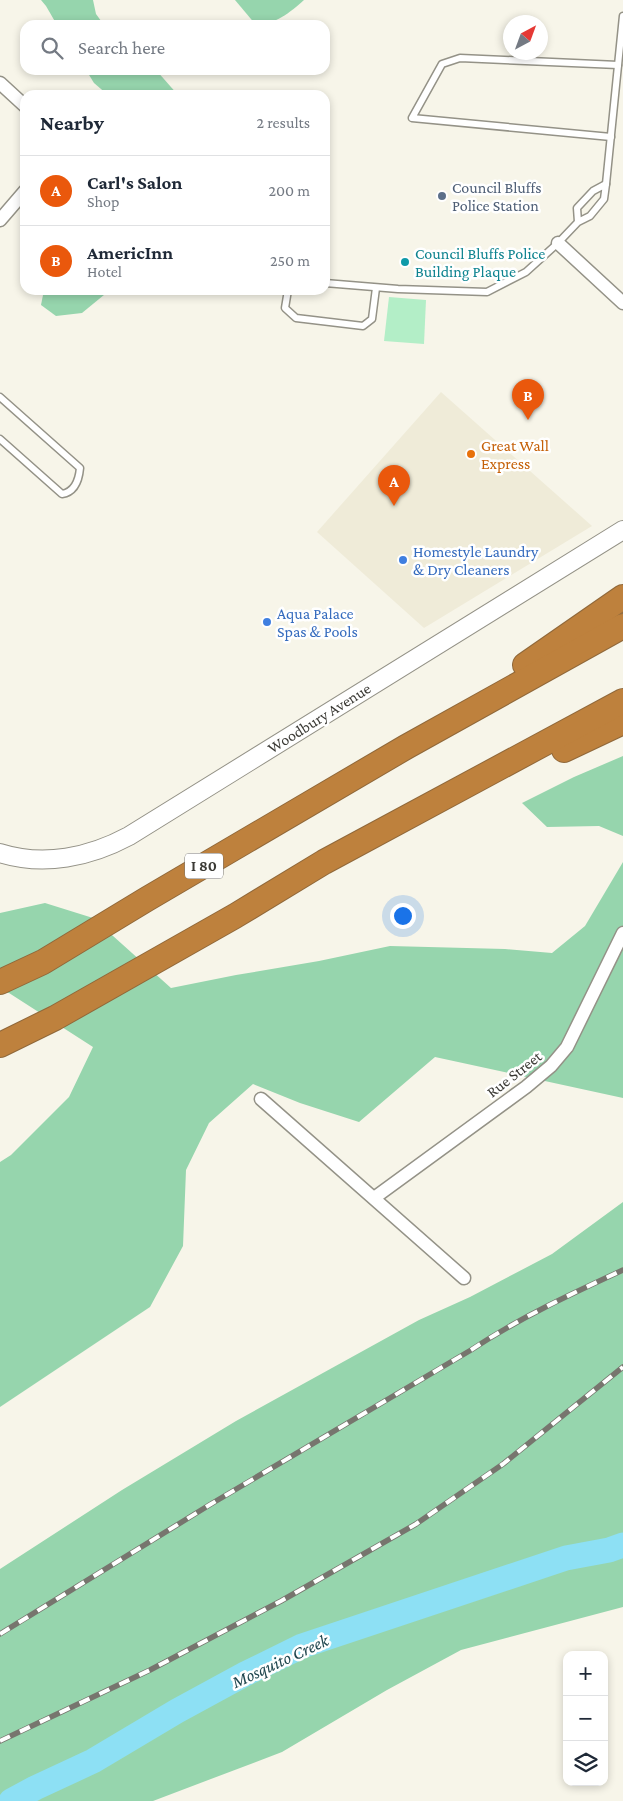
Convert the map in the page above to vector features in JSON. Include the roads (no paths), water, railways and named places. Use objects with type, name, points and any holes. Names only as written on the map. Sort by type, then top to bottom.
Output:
[{"type":"highway","points":[[406,747],[623,598]]},
{"type":"highway","name":"I 80","points":[[0,982],[43,962],[406,747],[623,626]]},
{"type":"highway","points":[[0,1045],[55,1018],[235,916],[324,862],[623,701]]},
{"type":"highway","points":[[324,862],[623,722]]},
{"type":"main road","name":"Woodbury Avenue","points":[[0,853],[26,858],[45,859],[75,856],[101,850],[130,836],[623,530]]},
{"type":"street","points":[[0,84],[20,102]]},
{"type":"street","points":[[0,220],[20,197]]},
{"type":"street","points":[[558,244],[623,303]]},
{"type":"street","name":"Rue Street","points":[[374,1198],[526,1088],[552,1066],[566,1047],[623,933]]},
{"type":"street","points":[[261,1099],[464,1278]]},
{"type":"lane","points":[[330,284],[487,292],[526,272],[558,244],[578,222],[590,216],[604,199],[623,16]]},
{"type":"lane","points":[[611,137],[412,118],[442,64],[460,58],[618,66]]},
{"type":"lane","points":[[578,222],[577,208],[593,191],[606,184]]},
{"type":"lane","points":[[287,295],[285,308],[296,318],[363,326],[372,318],[376,288]]},
{"type":"lane","points":[[0,397],[80,468],[79,480],[68,493],[62,494],[0,439]]},
{"type":"waterway","name":"Mosquito Creek","points":[[11,1801],[93,1761],[177,1711],[302,1646],[566,1558],[609,1550],[623,1545]]},
{"type":"railway","points":[[0,1634],[211,1504],[508,1327],[565,1297],[623,1270]]},
{"type":"railway","points":[[0,1741],[150,1670],[281,1601],[416,1524],[503,1464],[623,1367]]},
{"type":"place","name":"Council Bluffs Police Station","points":[[442,196]]},
{"type":"place","name":"Council Bluffs Police Building Plaque","points":[[405,262]]},
{"type":"place","name":"AmericInn","points":[[528,420]]},
{"type":"place","name":"Great Wall Express","points":[[471,454]]},
{"type":"place","name":"Carl's Salon","points":[[394,506]]},
{"type":"place","name":"Homestyle Laundry & Dry Cleaners","points":[[403,560]]},
{"type":"place","name":"Aqua Palace Spas & Pools","points":[[267,622]]}]
